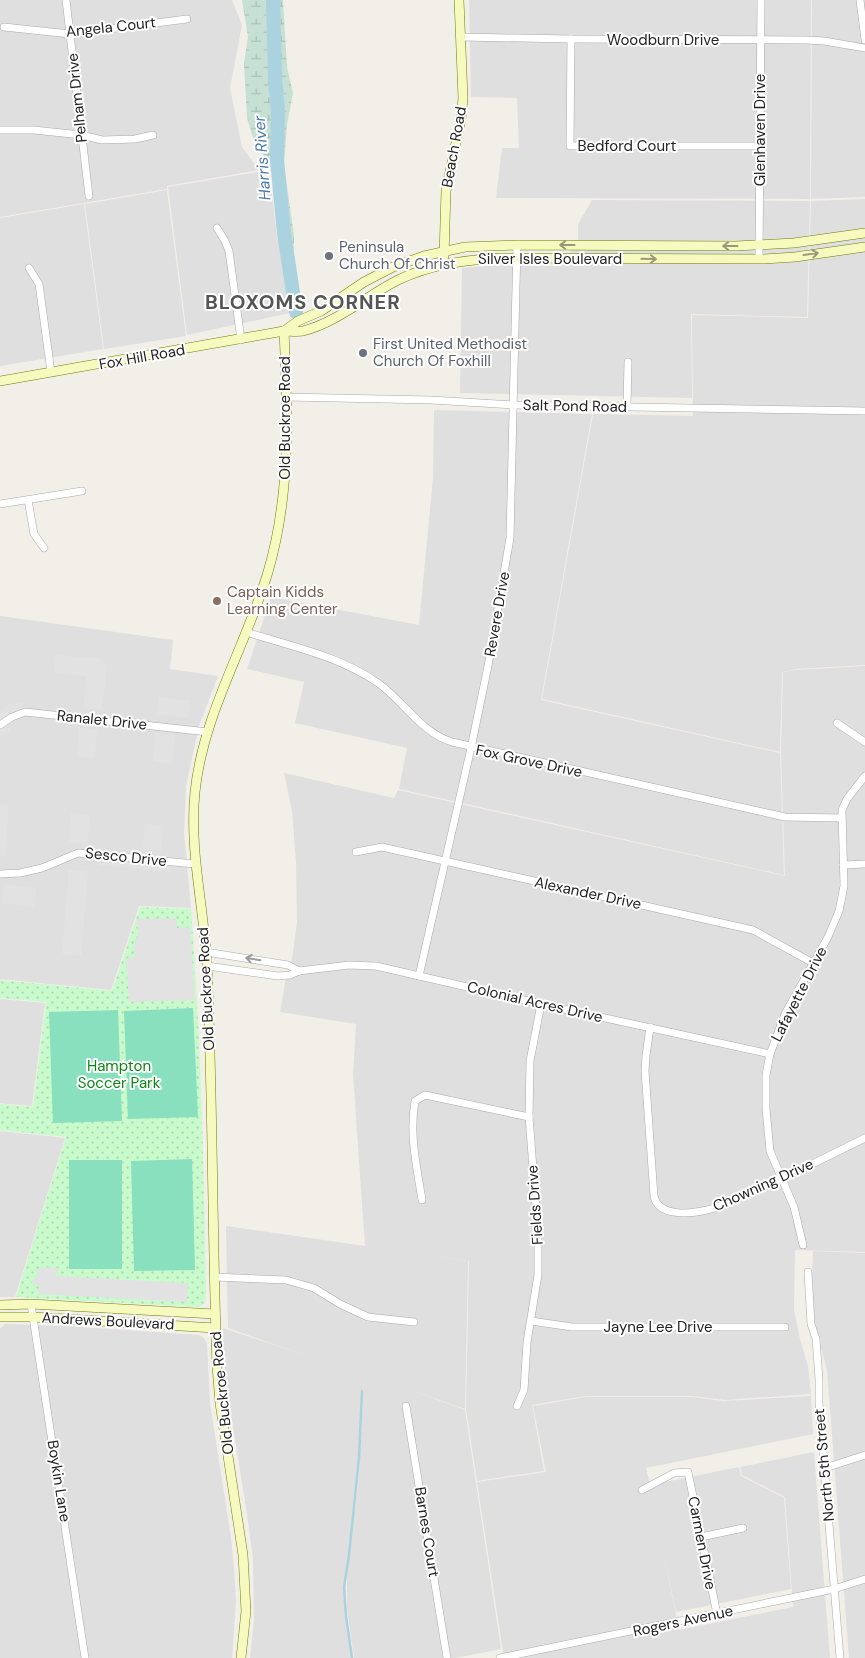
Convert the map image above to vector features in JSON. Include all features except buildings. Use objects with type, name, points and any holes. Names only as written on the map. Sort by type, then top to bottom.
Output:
[{"type":"street","name":"Pelham Drive","points":[[66,0],[89,196]]},
{"type":"street","name":"Beach Road","points":[[444,264],[446,191],[461,119],[463,98],[459,0]]},
{"type":"street","name":"Glenhaven Drive","points":[[759,259],[761,0]]},
{"type":"street","points":[[860,0],[865,40]]},
{"type":"street","name":"Angela Court","points":[[4,27],[70,34],[187,19]]},
{"type":"street","name":"Woodburn Drive","points":[[461,37],[824,41],[865,48]]},
{"type":"street","name":"Bedford Court","points":[[571,39],[570,146],[761,146]]},
{"type":"street","points":[[0,130],[34,130],[81,135],[102,140],[135,139],[153,135]]},
{"type":"street","points":[[217,228],[226,241],[229,250],[241,340]]},
{"type":"street","name":"Silver Isles Boulevard","points":[[284,331],[298,321],[320,311],[364,282],[393,267],[444,251],[483,246],[517,245],[759,245],[794,243],[865,233]]},
{"type":"street","name":"Revere Drive","points":[[419,976],[471,748],[488,666],[510,538],[517,245]]},
{"type":"street","name":"Silver Isles Boulevard","points":[[284,331],[302,331],[314,327],[340,315],[365,298],[399,280],[444,264],[484,259],[516,258],[759,259],[795,257],[865,247]]},
{"type":"street","points":[[29,268],[39,284],[51,372]]},
{"type":"street","name":"Fox Hill Road","points":[[0,381],[284,331]]},
{"type":"street","name":"Old Buckroe Road","points":[[241,1658],[246,1610],[244,1562],[220,1403],[215,1328],[212,1105],[207,966],[196,864],[194,833],[195,796],[199,766],[208,732],[267,574],[282,504],[286,462],[284,331]]},
{"type":"street","points":[[627,407],[628,362]]},
{"type":"street","name":"Salt Pond Road","points":[[286,397],[431,400],[514,405],[865,411]]},
{"type":"street","points":[[0,504],[82,491]]},
{"type":"street","points":[[28,500],[34,534],[44,548]]},
{"type":"street","name":"Fox Grove Drive","points":[[246,632],[315,653],[357,670],[398,698],[429,731],[442,739],[471,748],[785,817],[842,818]]},
{"type":"street","name":"Ranalet Drive","points":[[0,725],[12,717],[25,712],[208,732]]},
{"type":"street","points":[[837,724],[865,742]]},
{"type":"street","name":"Lafayette Drive","points":[[804,1245],[794,1207],[770,1151],[765,1088],[770,1054],[785,1014],[832,929],[839,911],[844,886],[842,810],[847,799],[865,776]]},
{"type":"street","name":"Alexander Drive","points":[[356,852],[382,847],[753,930],[813,963]]},
{"type":"street","name":"Sesco Drive","points":[[0,874],[20,873],[42,868],[78,853],[196,864]]},
{"type":"street","points":[[843,865],[865,864]]},
{"type":"street","name":"Colonial Acres Drive","points":[[206,952],[288,965],[299,971]]},
{"type":"street","name":"Colonial Acres Drive","points":[[207,966],[278,976],[290,975],[299,971],[361,964],[376,966],[770,1054]]},
{"type":"street","name":"Fields Drive","points":[[517,1406],[524,1390],[527,1342],[538,1275],[538,1232],[529,1117],[530,1061],[541,1004]]},
{"type":"street","name":"Chowning Drive","points":[[650,1027],[645,1071],[654,1196],[657,1205],[665,1210],[675,1212],[706,1211],[720,1206],[782,1179],[865,1138]]},
{"type":"street","points":[[422,1200],[414,1153],[412,1116],[414,1102],[425,1095],[529,1117]]},
{"type":"street","name":"North 5th Street","points":[[808,1272],[810,1324],[816,1339],[820,1379],[819,1403],[840,1658]]},
{"type":"street","points":[[215,1277],[286,1280],[314,1288],[340,1304],[368,1317],[414,1322]]},
{"type":"street","name":"Andrews Boulevard","points":[[0,1304],[215,1314]]},
{"type":"street","name":"Boykin Lane","points":[[31,1304],[84,1658]]},
{"type":"street","name":"Andrews Boulevard","points":[[0,1317],[33,1317],[215,1328]]},
{"type":"street","name":"Jayne Lee Drive","points":[[531,1321],[572,1327],[785,1327]]},
{"type":"street","name":"Barnes Court","points":[[406,1406],[447,1658]]},
{"type":"street","points":[[825,1468],[865,1455]]},
{"type":"street","name":"Carmen Drive","points":[[642,1490],[674,1473],[688,1472],[717,1614]]},
{"type":"street","points":[[701,1537],[743,1528]]},
{"type":"street","name":"Rogers Avenue","points":[[500,1658],[834,1589],[865,1579]]},
{"type":"shaded area","points":[[0,0],[232,0],[242,25],[230,88],[242,147],[259,170],[167,186],[167,189],[0,217]]},
{"type":"shaded area","points":[[469,0],[811,0],[810,199],[496,198],[502,148],[519,148],[517,98],[471,97]]},
{"type":"shaded area","points":[[812,0],[865,0],[865,197],[811,199]]},
{"type":"shaded area","points":[[269,170],[277,236],[288,280],[290,313],[187,335],[168,187]]},
{"type":"shaded area","points":[[167,190],[186,336],[104,349],[85,204]]},
{"type":"shaded area","points":[[865,199],[865,665],[796,669],[782,672],[780,752],[542,699],[593,414],[693,416],[692,315],[808,318],[811,201]]},
{"type":"shaded area","points":[[592,200],[810,201],[807,317],[691,314],[692,398],[460,393],[462,268],[498,265],[561,266],[578,240],[578,224]]},
{"type":"shaded area","points":[[84,204],[103,349],[0,366],[0,218]]},
{"type":"shaded area","points":[[434,410],[592,414],[541,700],[780,753],[784,875],[399,789],[407,748],[295,723],[304,682],[247,669],[271,597],[419,625],[433,478]]},
{"type":"shaded area","points":[[0,616],[173,640],[170,669],[218,676],[199,726],[186,786],[184,833],[191,908],[139,906],[111,990],[0,979]]},
{"type":"shaded area","points":[[56,655],[102,659],[107,666],[102,709],[84,708],[86,676],[54,673]]},
{"type":"shaded area","points":[[865,666],[865,1252],[795,1250],[794,1309],[808,1366],[811,1394],[725,1400],[691,1396],[586,1396],[532,1405],[544,1471],[477,1481],[466,1409],[469,1261],[391,1249],[468,1261],[465,1409],[413,1391],[465,1410],[501,1649],[456,1658],[354,1658],[347,1609],[347,1575],[359,1475],[364,1374],[358,1475],[346,1575],[346,1610],[353,1658],[250,1658],[254,1620],[253,1559],[229,1402],[224,1362],[223,1328],[307,1356],[228,1328],[226,1226],[365,1246],[353,1074],[356,1024],[280,1012],[285,983],[292,959],[297,922],[296,862],[292,811],[284,773],[394,798],[398,790],[785,876],[781,752],[783,672]]},
{"type":"shaded area","points":[[159,697],[191,701],[188,718],[157,714]]},
{"type":"shaded area","points":[[21,702],[25,712],[5,722],[11,731],[0,737],[0,711]]},
{"type":"shaded area","points":[[79,728],[97,729],[95,758],[77,757]]},
{"type":"shaded area","points":[[156,733],[175,735],[172,764],[153,761]]},
{"type":"shaded area","points":[[0,804],[9,804],[5,857],[0,856]]},
{"type":"shaded area","points":[[71,813],[90,815],[87,844],[69,842]]},
{"type":"shaded area","points":[[145,824],[163,825],[161,851],[143,849]]},
{"type":"shaded area","points":[[100,855],[172,862],[171,872],[99,865]]},
{"type":"shaded area","points":[[69,870],[88,871],[81,956],[62,954]]},
{"type":"shaded area","points":[[4,884],[36,888],[34,907],[2,903]]},
{"type":"shaded area","points":[[176,918],[177,928],[190,927],[195,1000],[129,1002],[126,958],[135,957],[134,945],[138,935],[137,919]]},
{"type":"shaded area","points":[[0,999],[45,1003],[32,1106],[0,1103]]},
{"type":"shaded area","points":[[0,1131],[65,1138],[15,1297],[0,1297]]},
{"type":"shaded area","points":[[813,1251],[865,1253],[865,1658],[849,1658],[827,1370],[811,1305]]},
{"type":"shaded area","points":[[41,1267],[59,1268],[55,1276],[188,1283],[187,1302],[38,1294],[39,1285],[31,1284]]},
{"type":"shaded area","points":[[5,1324],[64,1326],[199,1335],[203,1337],[207,1343],[210,1404],[231,1537],[234,1568],[236,1601],[232,1658],[0,1658],[0,1329]]},
{"type":"shaded area","points":[[811,1396],[813,1434],[646,1468],[650,1485],[739,1467],[741,1476],[784,1498],[791,1589],[676,1612],[662,1545],[679,1630],[793,1607],[785,1497],[742,1475],[740,1467],[814,1452],[830,1658],[504,1658],[477,1482],[546,1472],[533,1406],[586,1397],[691,1397],[724,1401]]},
{"type":"green space","points":[[242,0],[270,0],[270,11],[273,14],[278,8],[278,0],[283,0],[287,67],[293,93],[287,125],[284,164],[294,236],[293,269],[300,307],[292,311],[288,300],[289,286],[279,248],[272,165],[255,145],[247,118],[244,63],[248,37]]},
{"type":"green space","name":"Hampton Soccer Park","points":[[140,907],[191,909],[202,1104],[206,1299],[204,1304],[199,1307],[16,1297],[66,1137],[0,1130],[0,1104],[33,1107],[46,1002],[0,998],[0,980],[112,991]]},
{"type":"green space","points":[[193,1008],[198,1117],[128,1119],[124,1011]]},
{"type":"green space","points":[[118,1010],[122,1121],[53,1123],[49,1012]]},
{"type":"green space","points":[[192,1159],[195,1270],[134,1271],[131,1161]]},
{"type":"green space","points":[[69,1160],[122,1160],[122,1269],[69,1269]]},
{"type":"waterway","name":"Harris River","points":[[273,0],[275,78],[278,111],[277,160],[284,233],[296,312]]},
{"type":"waterway","points":[[352,1658],[344,1587],[359,1458],[362,1391]]},
{"type":"place","name":"Peninsula Church Of Christ","points":[[329,256]]},
{"type":"place","name":"First United Methodist Church Of Foxhill","points":[[363,353]]},
{"type":"place","name":"Captain Kidds Learning Center","points":[[217,601]]},
{"type":"district","name":"BLOXOMS CORNER","points":[[303,302]]}]
